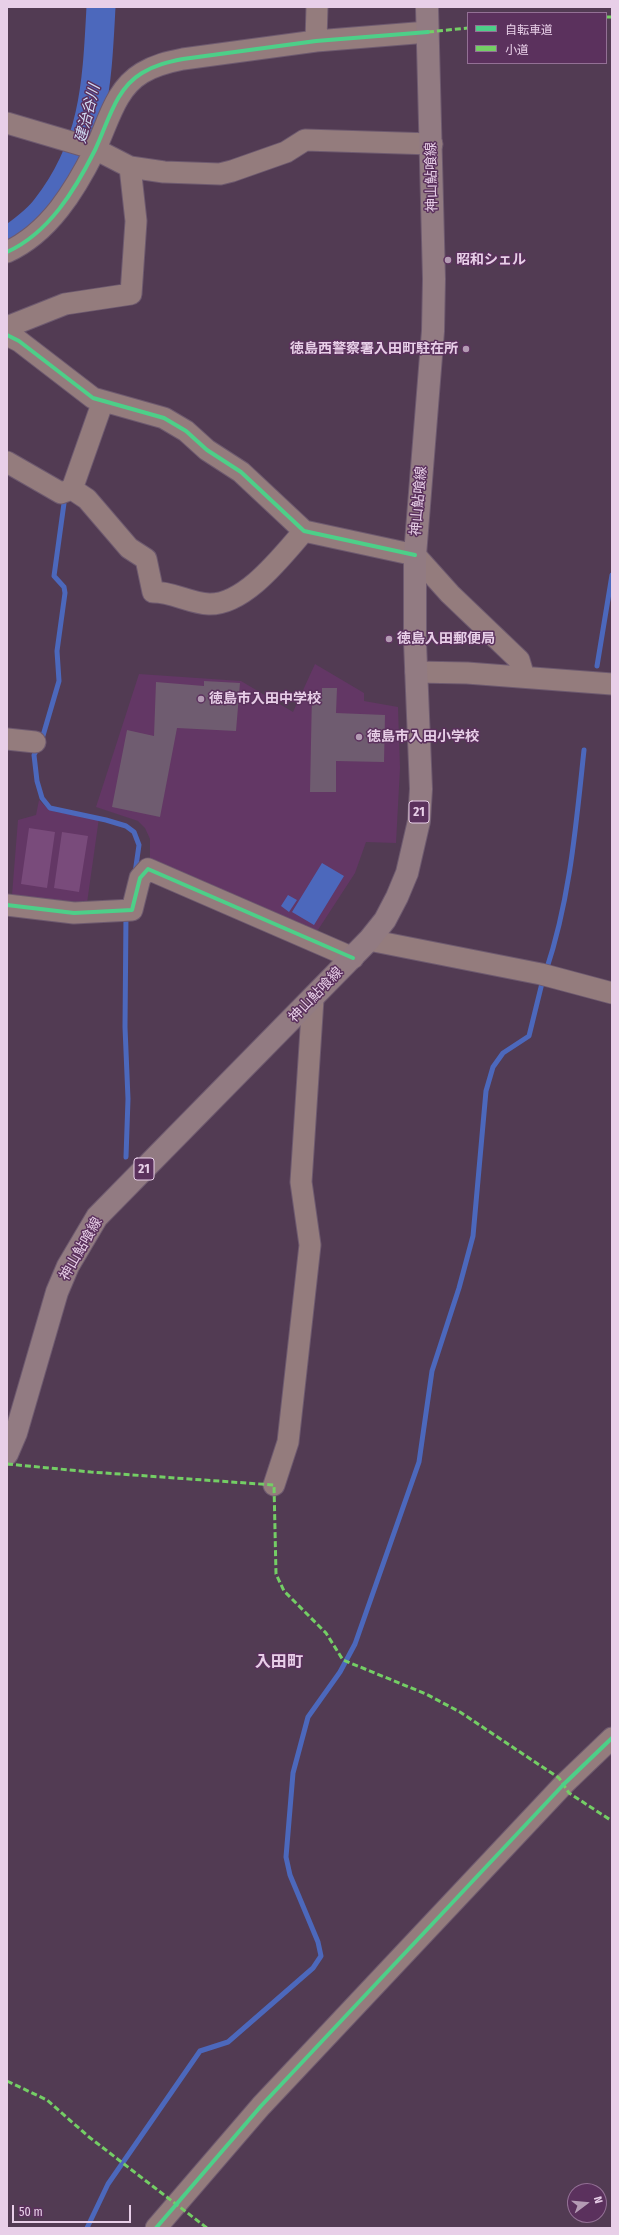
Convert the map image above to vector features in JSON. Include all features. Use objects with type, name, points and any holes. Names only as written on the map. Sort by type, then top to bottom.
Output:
[{"type":"main road","name":"神山鮎喰線","points":[[7,1454],[12,1432],[57,1292],[68,1266],[97,1217],[313,999],[369,940],[385,920],[402,885],[414,847],[419,821],[420,789],[416,672],[415,555],[433,331],[432,144],[428,7]]},
{"type":"street","points":[[316,41],[318,7]]},
{"type":"street","points":[[7,252],[30,238],[46,225],[73,188],[85,146],[123,92],[141,73],[161,64],[183,59],[316,41],[428,32]]},
{"type":"street","points":[[7,123],[85,146],[130,167],[164,172],[220,174],[286,152],[305,140],[432,144]]},
{"type":"street","points":[[7,327],[65,304],[131,294],[136,221],[130,167]]},
{"type":"street","points":[[7,335],[19,341],[93,398],[164,418],[186,431],[207,450],[241,472],[304,531],[415,555],[450,594],[519,660],[524,677]]},
{"type":"street","points":[[66,491],[103,401]]},
{"type":"street","points":[[7,462],[66,491],[88,499],[129,548],[146,559],[153,592],[167,592],[188,600],[210,604],[228,600],[255,584],[304,531]]},
{"type":"street","points":[[416,672],[468,673],[612,684]]},
{"type":"street","points":[[7,739],[35,742]]},
{"type":"street","points":[[7,905],[74,913],[132,910],[140,878],[148,869],[353,958]]},
{"type":"street","points":[[369,940],[544,975],[612,993]]},
{"type":"street","points":[[274,1485],[288,1442],[310,1244],[301,1182],[313,999]]},
{"type":"street","points":[[156,2228],[261,2106],[564,1784],[612,1738]]},
{"type":"shaded area","points":[[315,664],[364,693],[364,701],[398,707],[400,768],[396,843],[366,842],[355,873],[314,936],[165,872],[150,859],[150,839],[145,828],[138,821],[96,807],[139,674],[241,681],[293,712]]},
{"type":"shaded area","points":[[39,800],[48,809],[56,812],[99,818],[87,903],[12,895],[18,820],[36,815]]},
{"type":"shaded area","points":[[29,828],[55,832],[47,888],[21,884]]},
{"type":"shaded area","points":[[62,832],[88,836],[79,892],[54,888]]},
{"type":"water","points":[[322,863],[344,876],[314,925],[292,912]]},
{"type":"water","points":[[288,895],[297,900],[289,912],[281,906]]},
{"type":"building","points":[[204,681],[240,683],[236,731],[177,728],[160,817],[112,807],[127,730],[154,736],[156,682],[204,686]]},
{"type":"building","points":[[322,688],[337,688],[336,713],[385,715],[384,762],[336,761],[336,792],[310,792],[312,693],[322,694]]},
{"type":"waterway","name":"建治谷川","points":[[7,242],[38,218],[62,185],[75,161],[84,137],[95,87],[101,7]]},
{"type":"waterway","points":[[65,496],[54,576],[64,587],[65,593],[57,651],[59,681],[42,739],[34,755],[37,781],[42,798],[50,808],[106,820],[126,826],[134,832],[139,845],[135,873]]},
{"type":"waterway","points":[[597,666],[612,575]]},
{"type":"waterway","points":[[546,971],[561,917],[571,862],[584,750]]},
{"type":"waterway","points":[[126,914],[125,1027],[128,1099],[126,1157]]},
{"type":"waterway","points":[[87,2228],[108,2184],[200,2051],[228,2042],[313,1968],[321,1956],[318,1942],[290,1875],[286,1857],[293,1773],[308,1717],[340,1672],[355,1644],[419,1462],[432,1371],[459,1288],[473,1236],[486,1091],[493,1067],[503,1053],[529,1036],[543,979]]},
{"type":"marked path","points":[[607,17],[612,17]]},
{"type":"marked path","points":[[428,32],[467,28]]},
{"type":"marked path","points":[[7,1464],[91,1472],[274,1485],[276,1574],[284,1591],[326,1633],[343,1660],[426,1694],[460,1712],[559,1778],[569,1793],[612,1821]]},
{"type":"marked path","points":[[7,2081],[47,2100],[89,2137],[207,2228]]},
{"type":"cycle path","points":[[7,252],[36,234],[59,209],[79,180],[95,150],[108,118],[119,97],[133,80],[147,70],[162,64],[183,59],[316,41],[428,32]]},
{"type":"cycle path","points":[[7,335],[19,341],[93,398],[164,418],[186,431],[207,450],[241,472],[304,531],[415,555]]},
{"type":"cycle path","points":[[7,905],[74,913],[132,910],[140,878],[148,869],[353,958]]},
{"type":"cycle path","points":[[156,2228],[261,2106],[564,1784],[612,1738]]},
{"type":"place","name":"昭和シェル","points":[[448,260]]},
{"type":"place","name":"徳島西警察署入田町駐在所","points":[[466,349]]},
{"type":"place","name":"徳島入田郵便局","points":[[389,639]]},
{"type":"place","name":"徳島市入田中学校","points":[[201,699]]},
{"type":"place","name":"徳島市入田小学校","points":[[359,737]]},
{"type":"district","name":"入田町","points":[[279,1663]]}]
